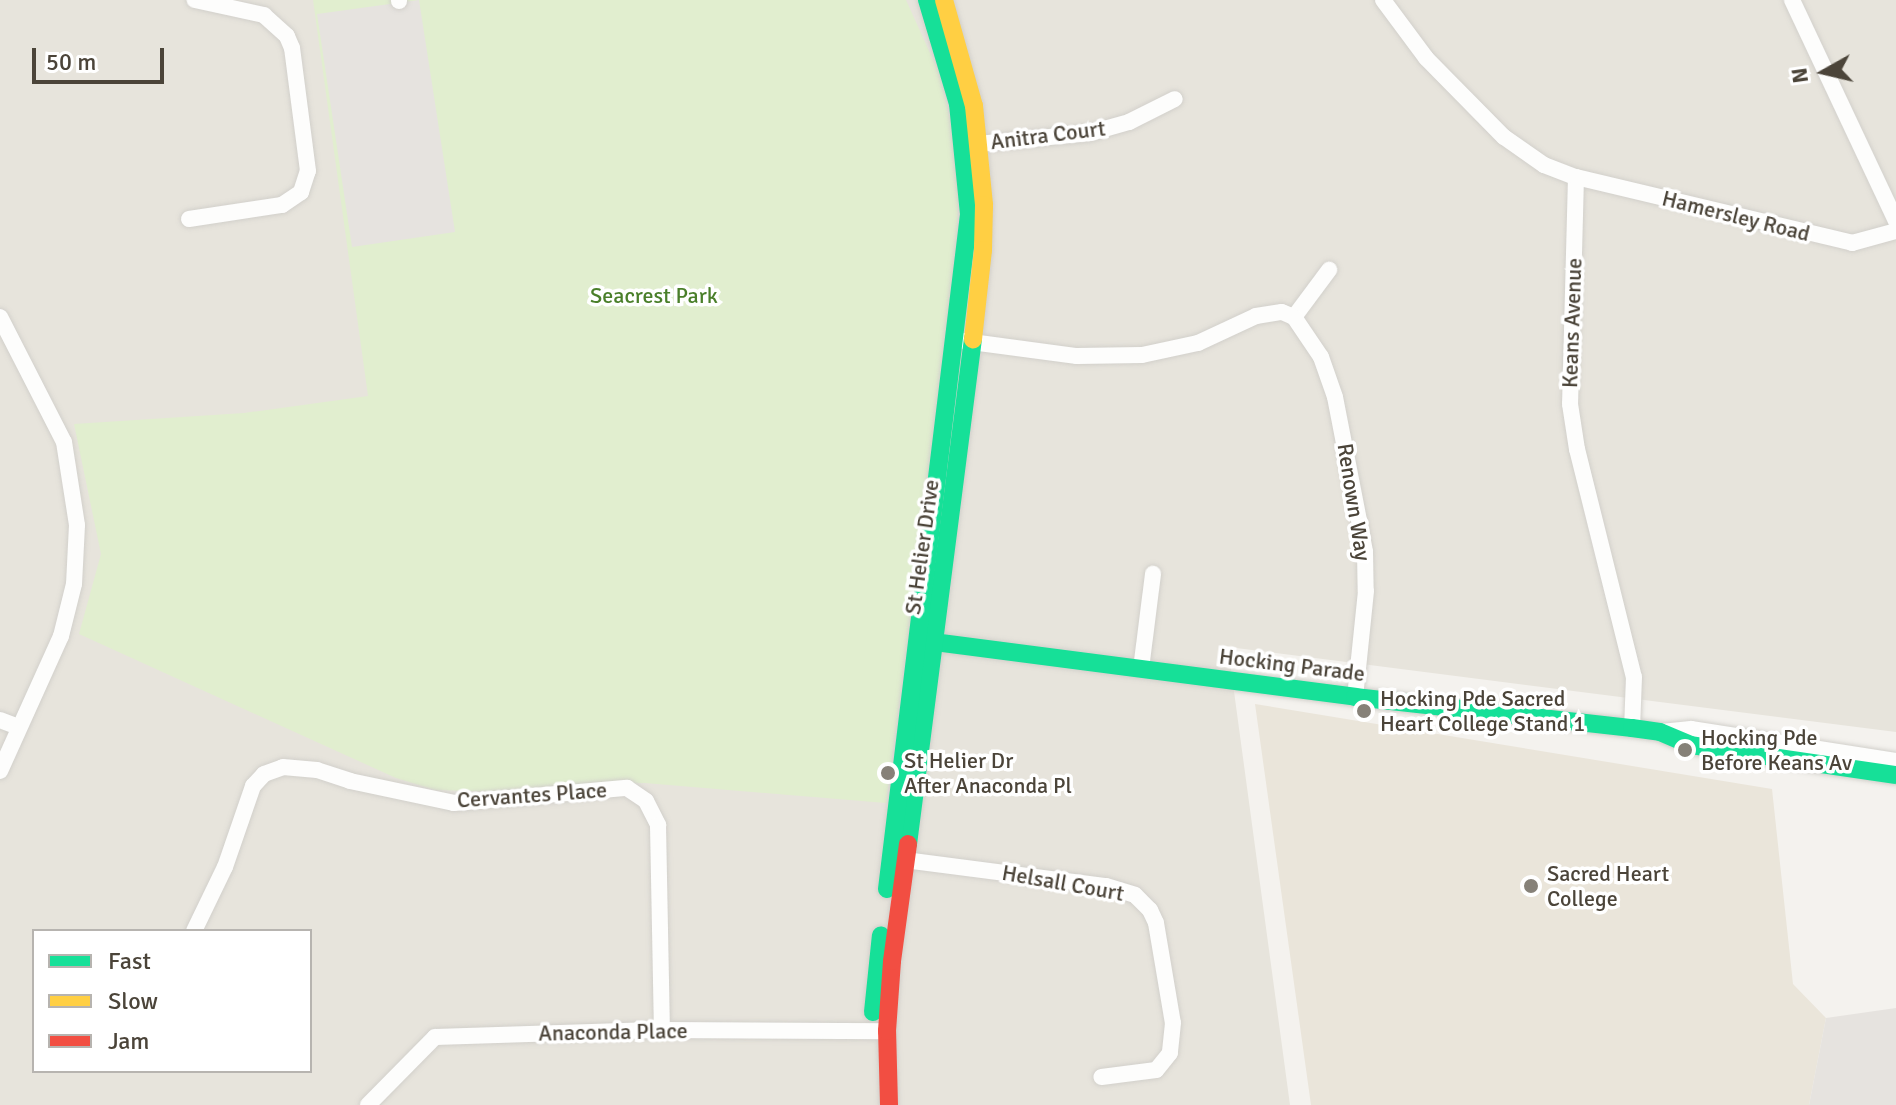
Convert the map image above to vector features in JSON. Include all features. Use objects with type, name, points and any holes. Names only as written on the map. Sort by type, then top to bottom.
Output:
[{"type":"street","points":[[189,219],[282,205],[301,192],[308,171],[292,48],[287,36],[264,15],[195,0]]},
{"type":"street","name":"St Helier Drive","points":[[927,0],[972,144]]},
{"type":"street","name":"St Helier Drive","points":[[889,1105],[876,969],[899,859],[964,341],[972,144],[964,61],[944,0]]},
{"type":"street","points":[[1383,0],[1426,58],[1504,137],[1544,165],[1576,177]]},
{"type":"street","points":[[1792,0],[1896,221]]},
{"type":"street","name":"Anitra Court","points":[[972,144],[1112,128],[1175,99]]},
{"type":"street","name":"Hamersley Road","points":[[1576,177],[1852,243],[1896,231]]},
{"type":"street","name":"Keans Avenue","points":[[1576,177],[1570,404],[1577,449],[1634,677],[1632,728]]},
{"type":"street","points":[[964,341],[1077,356],[1142,355],[1198,343],[1256,316],[1282,312],[1294,317],[1329,270]]},
{"type":"street","points":[[0,317],[5,340],[64,442],[77,525],[74,584],[61,636],[0,771]]},
{"type":"street","name":"Renown Way","points":[[1294,317],[1321,357],[1335,397],[1365,552],[1366,591],[1355,697]]},
{"type":"street","points":[[1141,669],[1153,574]]},
{"type":"street","name":"Hocking Parade","points":[[925,641],[1355,697],[1660,732],[1691,729],[1896,761]]},
{"type":"street","points":[[0,720],[18,727]]},
{"type":"street","name":"Hocking Parade","points":[[1660,732],[1690,745],[1896,775]]},
{"type":"street","name":"Cervantes Place","points":[[195,929],[225,867],[253,786],[264,774],[283,767],[317,770],[350,781],[454,803],[627,788],[646,801],[658,825],[662,1030]]},
{"type":"street","name":"Helsall Court","points":[[899,859],[1106,886],[1135,895],[1150,910],[1156,923],[1173,1023],[1170,1053],[1156,1070],[1101,1077]]},
{"type":"street","name":"Anaconda Place","points":[[368,1105],[435,1037],[662,1030],[880,1030]]},
{"type":"street","name":"St Helier Drive","points":[[874,1105],[880,1030]]},
{"type":"shaded area","points":[[0,0],[1896,0],[1896,732],[1228,647],[1290,1105],[0,1105]]},
{"type":"shaded area","points":[[419,0],[455,232],[352,247],[317,14]]},
{"type":"shaded area","name":"Sacred Heart College","points":[[1255,704],[1772,789],[1793,984],[1826,1018],[1809,1105],[1311,1105]]},
{"type":"shaded area","points":[[1896,1008],[1896,1105],[1809,1105],[1826,1018]]},
{"type":"green space","name":"Seacrest Park","points":[[313,0],[906,0],[940,75],[960,166],[954,292],[886,803],[645,783],[567,785],[503,792],[435,790],[396,778],[79,634],[101,554],[74,424],[244,413],[368,396]]},
{"type":"traffic: fast","points":[[887,889],[969,214],[958,104],[927,0]]},
{"type":"traffic: fast","points":[[908,844],[973,339]]},
{"type":"traffic: fast","points":[[919,640],[1355,697],[1632,728],[1660,732],[1690,745],[1896,775]]},
{"type":"traffic: fast","points":[[873,1012],[881,935]]},
{"type":"traffic: slow","points":[[944,0],[974,106],[984,205],[983,250],[973,339]]},
{"type":"traffic: jam","points":[[889,1105],[887,1031],[892,961],[908,844]]},
{"type":"place","name":"Hocking Pde Sacred Heart College Stand 1","points":[[1364,711]]},
{"type":"place","name":"Hocking Pde Before Keans Av","points":[[1685,750]]},
{"type":"place","name":"St Helier Dr After Anaconda Pl","points":[[888,773]]},
{"type":"place","name":"Sacred Heart College","points":[[1531,886]]}]
